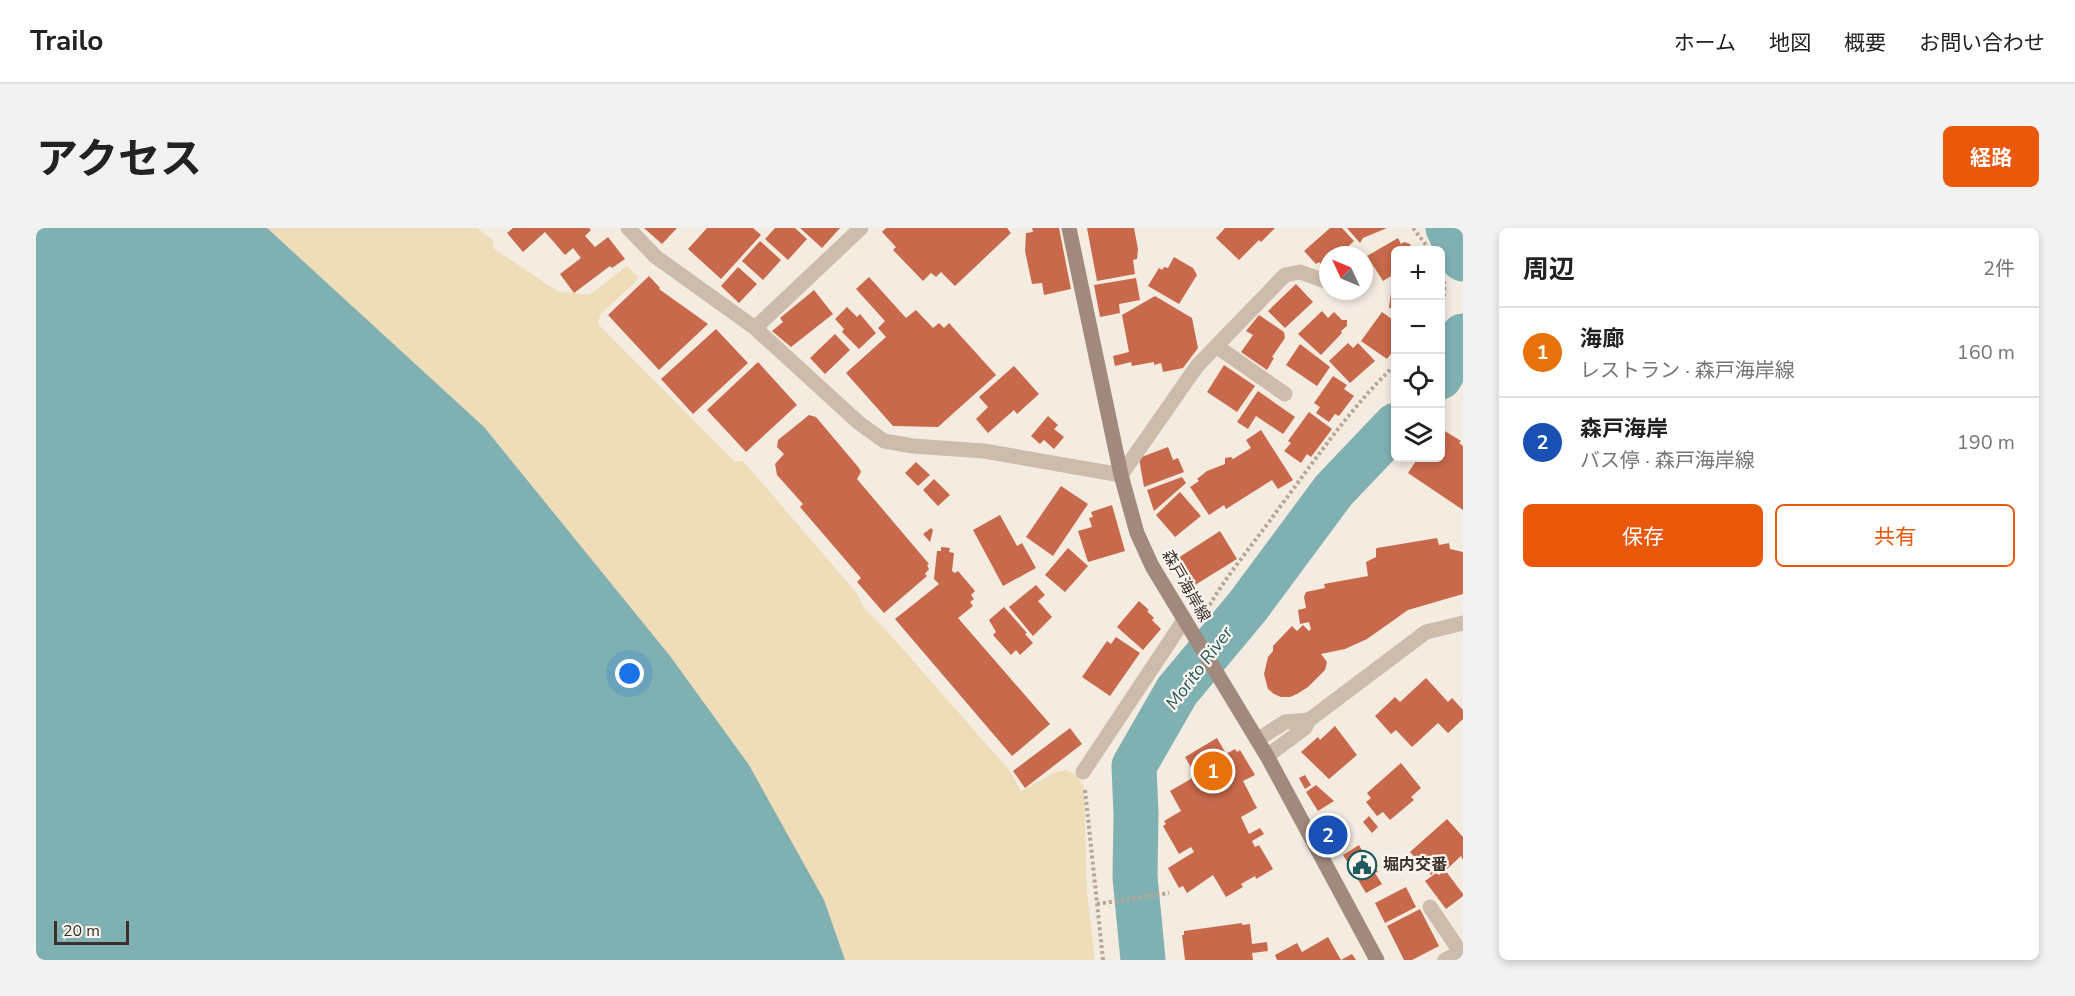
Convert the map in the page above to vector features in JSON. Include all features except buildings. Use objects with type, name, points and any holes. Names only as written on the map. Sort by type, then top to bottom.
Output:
[{"type":"main road","name":"森戸海岸線","points":[[1069,228],[1121,475],[1137,533],[1152,566],[1267,756],[1377,960]]},
{"type":"street","points":[[628,228],[656,257],[755,328],[859,423],[884,441],[914,446],[984,451],[1121,475],[1197,366],[1285,275],[1300,272],[1319,279]]},
{"type":"street","points":[[755,328],[861,228]]},
{"type":"street","points":[[1216,346],[1285,394]]},
{"type":"street","points":[[1083,772],[1184,620]]},
{"type":"street","points":[[1267,756],[1305,728],[1309,720],[1426,632],[1463,623]]},
{"type":"street","points":[[1257,740],[1285,722],[1309,720]]},
{"type":"street","points":[[1430,907],[1461,954],[1445,960]]},
{"type":"path","points":[[1413,228],[1427,246]]},
{"type":"path","points":[[1172,600],[1191,586],[1208,608],[1224,579],[1324,447],[1362,399],[1391,368]]},
{"type":"path","points":[[1083,772],[1103,960]]},
{"type":"path","points":[[1098,904],[1169,893]]},
{"type":"sand","points":[[227,228],[477,228],[493,240],[493,248],[557,291],[589,295],[627,266],[639,278],[601,314],[598,322],[600,326],[735,462],[743,461],[856,592],[864,608],[1009,770],[1021,791],[1056,772],[1066,770],[1077,776],[1084,787],[1087,893],[1095,960],[793,960]]},
{"type":"water","points":[[36,228],[267,228],[484,427],[670,656],[749,765],[824,900],[845,960],[36,960]]},
{"type":"waterway","name":"Morito River","points":[[1448,228],[1463,259]]},
{"type":"waterway","name":"Morito River","points":[[1445,368],[1463,336]]},
{"type":"waterway","name":"Morito River","points":[[1143,960],[1135,877],[1134,766],[1177,691],[1248,606],[1334,490],[1391,430]]},
{"type":"place","name":"海廊","points":[[1213,771]]},
{"type":"place","name":"森戸海岸","points":[[1328,835]]},
{"type":"place","name":"堀内交番","points":[[1362,865]]}]
